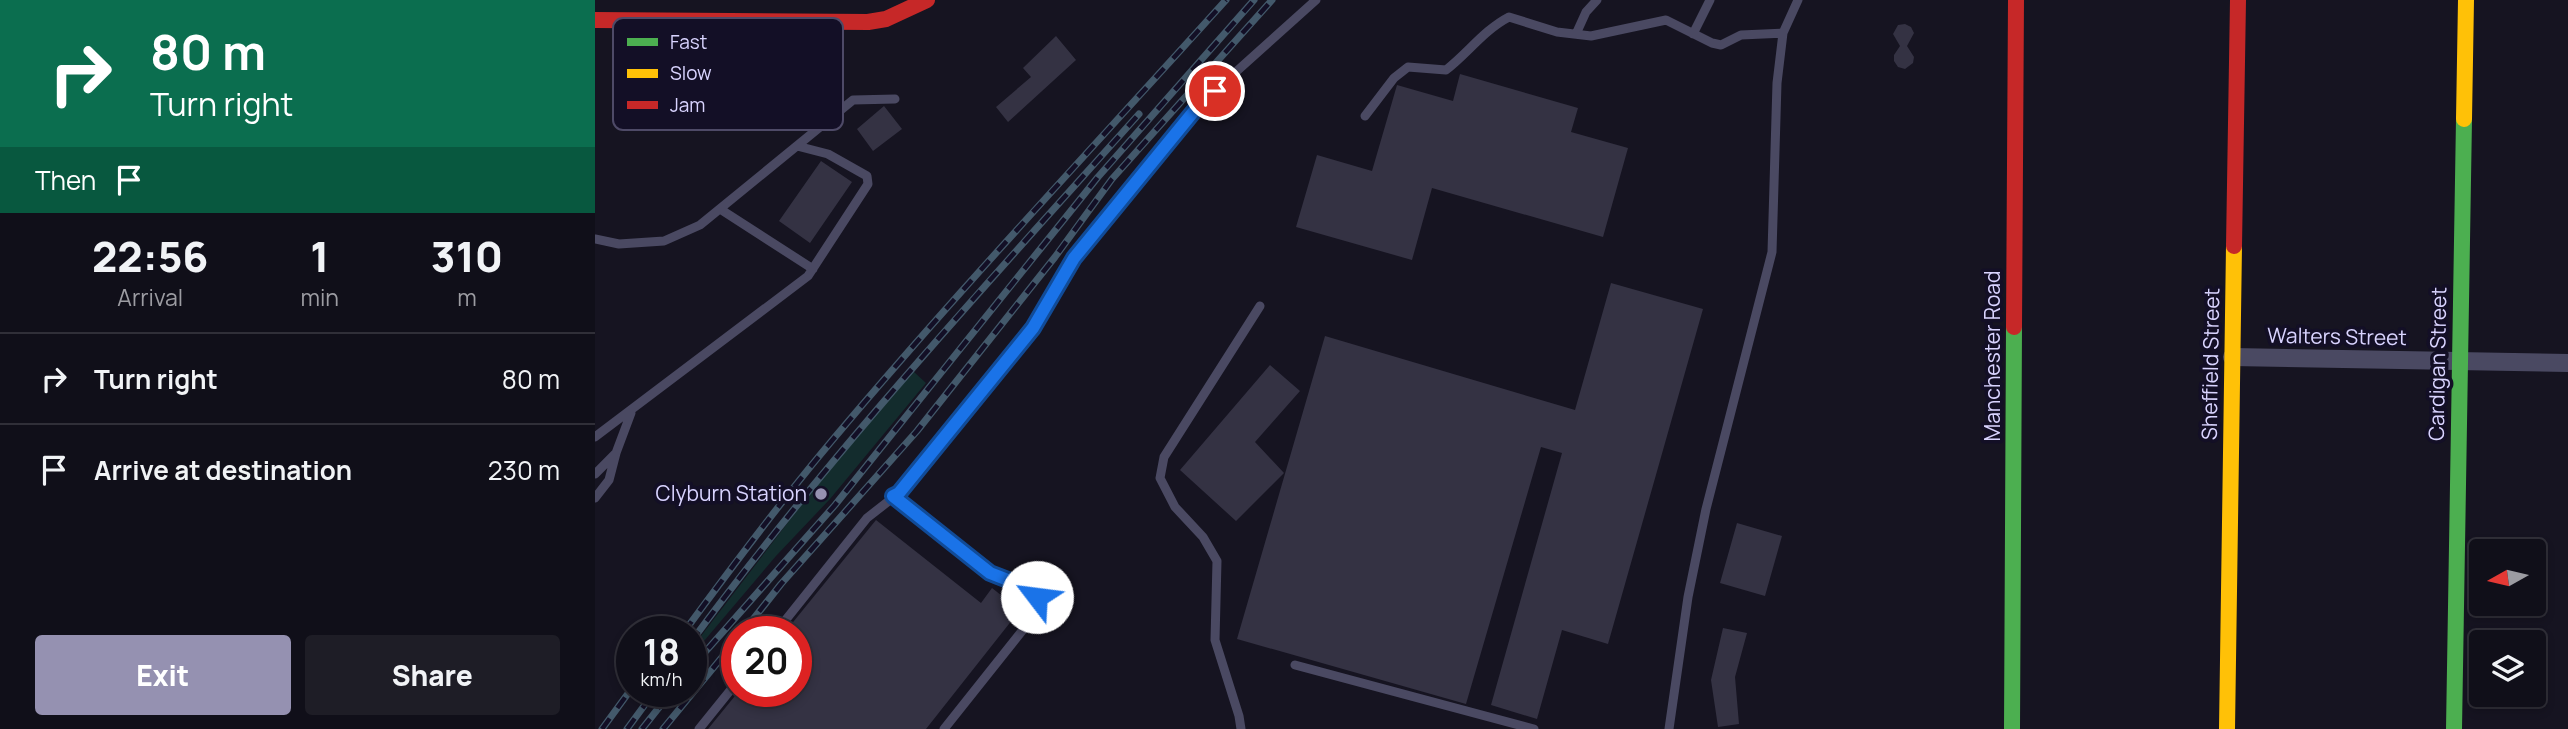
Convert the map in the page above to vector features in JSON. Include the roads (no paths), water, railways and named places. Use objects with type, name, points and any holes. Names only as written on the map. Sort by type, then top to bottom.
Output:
[{"type":"street","points":[[843,22],[885,19],[927,0]]},
{"type":"street","name":"Manchester Road","points":[[2010,729],[2016,0]]},
{"type":"street","name":"Sheffield Street","points":[[2227,729],[2238,0]]},
{"type":"street","name":"Cardigan Street","points":[[2453,729],[2466,0]]},
{"type":"street","points":[[595,20],[613,20]]},
{"type":"street","name":"Walters Street","points":[[2232,357],[2568,363]]},
{"type":"lane","points":[[789,616],[867,518],[899,493],[1033,328],[1074,258],[1199,105],[1316,0]]},
{"type":"lane","points":[[1576,34],[1586,12],[1597,0]]},
{"type":"lane","points":[[1693,34],[1710,0]]},
{"type":"lane","points":[[1669,729],[1688,597],[1706,509],[1772,252],[1777,83],[1783,33],[1798,0]]},
{"type":"lane","points":[[1365,116],[1394,78],[1408,67],[1446,71],[1474,46],[1490,27],[1509,18],[1557,32],[1591,36],[1666,20],[1721,45],[1741,36],[1783,33]]},
{"type":"lane","points":[[843,107],[853,100],[895,99]]},
{"type":"lane","points":[[595,239],[619,244],[664,241],[700,225],[815,130]]},
{"type":"lane","points":[[595,437],[808,276],[813,269],[868,184],[867,176],[828,154],[797,146]]},
{"type":"lane","points":[[720,209],[813,269]]},
{"type":"lane","points":[[1241,729],[1215,640],[1217,561],[1203,537],[1175,507],[1160,478],[1164,457],[1260,306]]},
{"type":"lane","points":[[595,498],[609,480],[632,411]]},
{"type":"lane","points":[[595,474],[616,453]]},
{"type":"lane","points":[[893,496],[990,573],[1023,586],[1037,597],[1030,621],[944,729]]},
{"type":"lane","points":[[1295,665],[1534,729]]},
{"type":"lane","points":[[699,729],[721,701]]},
{"type":"railway","points":[[696,616],[785,498],[869,397],[1226,0]]},
{"type":"railway","points":[[707,650],[835,505],[1098,177],[1254,0]]},
{"type":"railway","points":[[756,616],[917,431],[1055,257],[1112,179],[1272,0]]},
{"type":"railway","points":[[707,621],[852,439],[1139,114]]},
{"type":"railway","points":[[663,729],[721,658]]},
{"type":"railway","points":[[602,729],[618,707]]},
{"type":"railway","points":[[627,729],[643,707]]},
{"type":"railway","points":[[642,729],[659,707]]},
{"type":"place","name":"Clyburn Station","points":[[821,494]]}]
